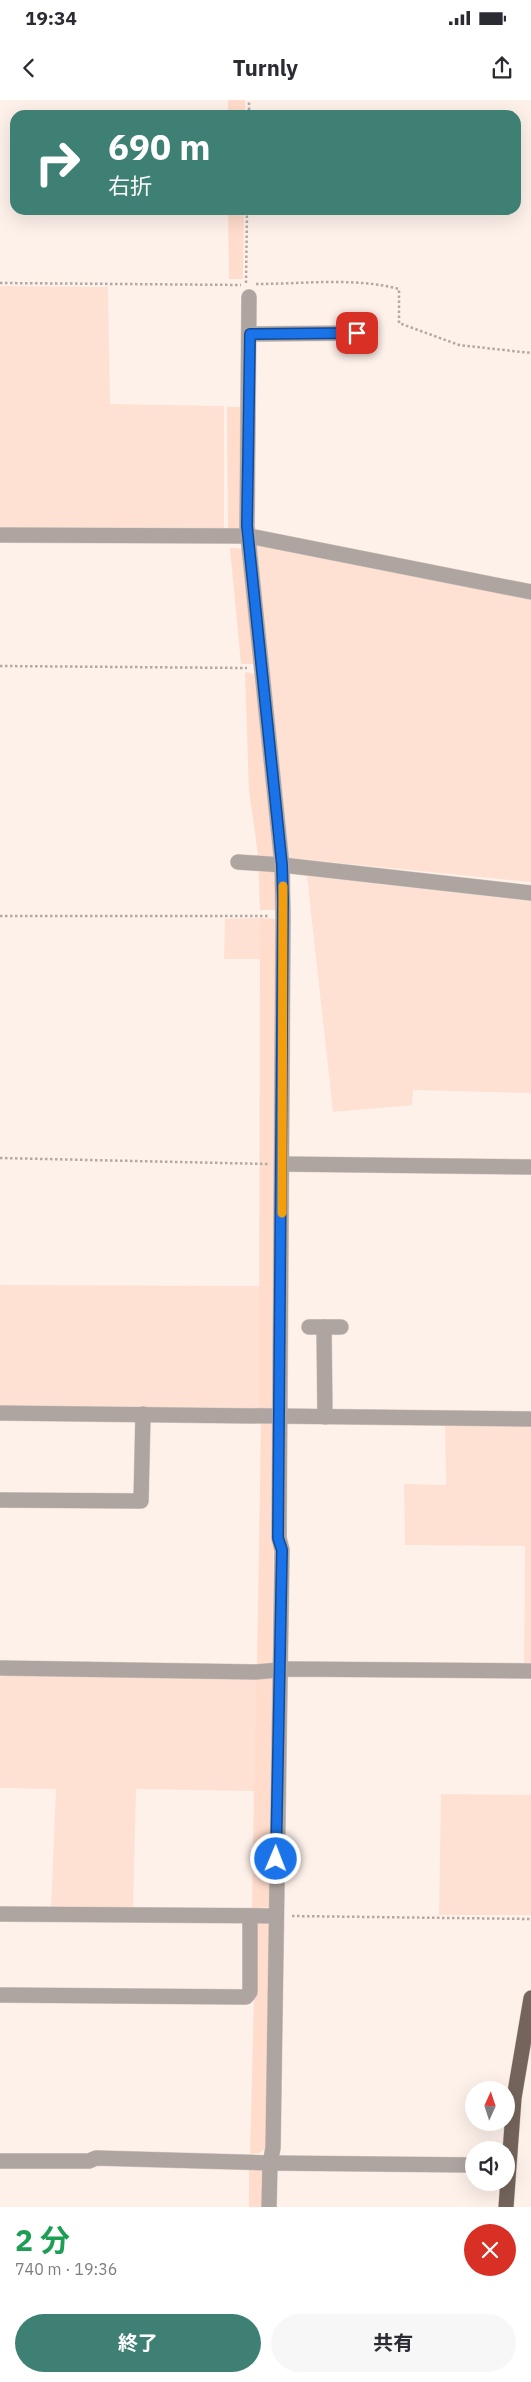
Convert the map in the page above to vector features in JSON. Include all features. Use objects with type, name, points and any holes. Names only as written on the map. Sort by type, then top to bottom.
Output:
[{"type":"main road","points":[[510,2141],[514,2098],[531,1998]]},
{"type":"main road","points":[[506,2207],[507,2191]]},
{"type":"street","points":[[250,288],[247,526],[282,865],[283,916],[278,1538],[282,1550],[278,1669],[273,2148],[270,2163],[269,2207]]},
{"type":"street","points":[[250,334],[357,333]]},
{"type":"street","points":[[0,535],[249,536],[531,592]]},
{"type":"street","points":[[238,862],[282,865],[531,893]]},
{"type":"street","points":[[282,1164],[531,1167]]},
{"type":"street","points":[[325,1417],[317,1327],[341,1327]]},
{"type":"street","points":[[0,1413],[531,1418]]},
{"type":"street","points":[[0,1500],[141,1501],[143,1414]]},
{"type":"street","points":[[0,1668],[256,1672],[278,1669],[531,1671]]},
{"type":"street","points":[[0,1914],[275,1916]]},
{"type":"street","points":[[0,1995],[246,1997],[250,1992],[250,1917]]},
{"type":"street","points":[[0,2161],[89,2161],[96,2158],[270,2163],[465,2165]]},
{"type":"path","points":[[247,215],[250,288]]},
{"type":"path","points":[[0,283],[250,288],[366,283],[390,286],[399,289],[399,323],[459,345],[531,353]]},
{"type":"path","points":[[0,666],[261,668]]},
{"type":"path","points":[[0,916],[283,916]]},
{"type":"path","points":[[0,1158],[282,1164]]},
{"type":"path","points":[[275,1916],[531,1919]]},
{"type":"shaded area","points":[[228,100],[245,100],[245,110],[228,110]]},
{"type":"shaded area","points":[[228,215],[244,215],[243,279],[229,279]]},
{"type":"shaded area","points":[[0,286],[108,287],[110,404],[224,406],[224,528],[0,527]]},
{"type":"shaded area","points":[[227,407],[243,407],[242,528],[228,528]]},
{"type":"shaded area","points":[[256,543],[531,597],[531,882],[290,858],[284,828]]},
{"type":"shaded area","points":[[230,548],[246,549],[257,664],[241,664]]},
{"type":"shaded area","points":[[245,672],[258,675],[275,855],[276,910],[260,910],[258,855],[249,790]]},
{"type":"shaded area","points":[[307,876],[531,901],[531,1093],[413,1090],[412,1105],[333,1112]]},
{"type":"shaded area","points":[[260,918],[261,959],[224,959],[225,919]]},
{"type":"shaded area","points":[[260,918],[276,919],[274,1166],[277,1173],[276,1409],[259,1409]]},
{"type":"shaded area","points":[[0,1285],[261,1286],[259,1409],[0,1405]]},
{"type":"shaded area","points":[[261,1423],[275,1423],[272,1665],[257,1669]]},
{"type":"shaded area","points":[[445,1424],[531,1424],[531,1665],[524,1664],[525,1546],[405,1545],[404,1484],[446,1485]]},
{"type":"shaded area","points":[[0,1672],[256,1676],[254,1791],[136,1789],[133,1913],[51,1911],[56,1789],[0,1788]]},
{"type":"shaded area","points":[[274,1673],[271,1907],[252,1908],[256,1676]]},
{"type":"shaded area","points":[[441,1794],[531,1795],[531,1915],[439,1915]]},
{"type":"shaded area","points":[[256,1920],[268,1921],[271,1924],[266,2148],[260,2153],[250,2154]]},
{"type":"shaded area","points":[[249,2167],[265,2168],[264,2207],[249,2207]]},
{"type":"slow traffic","points":[[282,1213],[283,886]]},
{"type":"route","points":[[276,1859],[278,1669],[282,1550],[278,1538],[283,899],[282,865],[247,526],[250,334],[357,333]]}]
